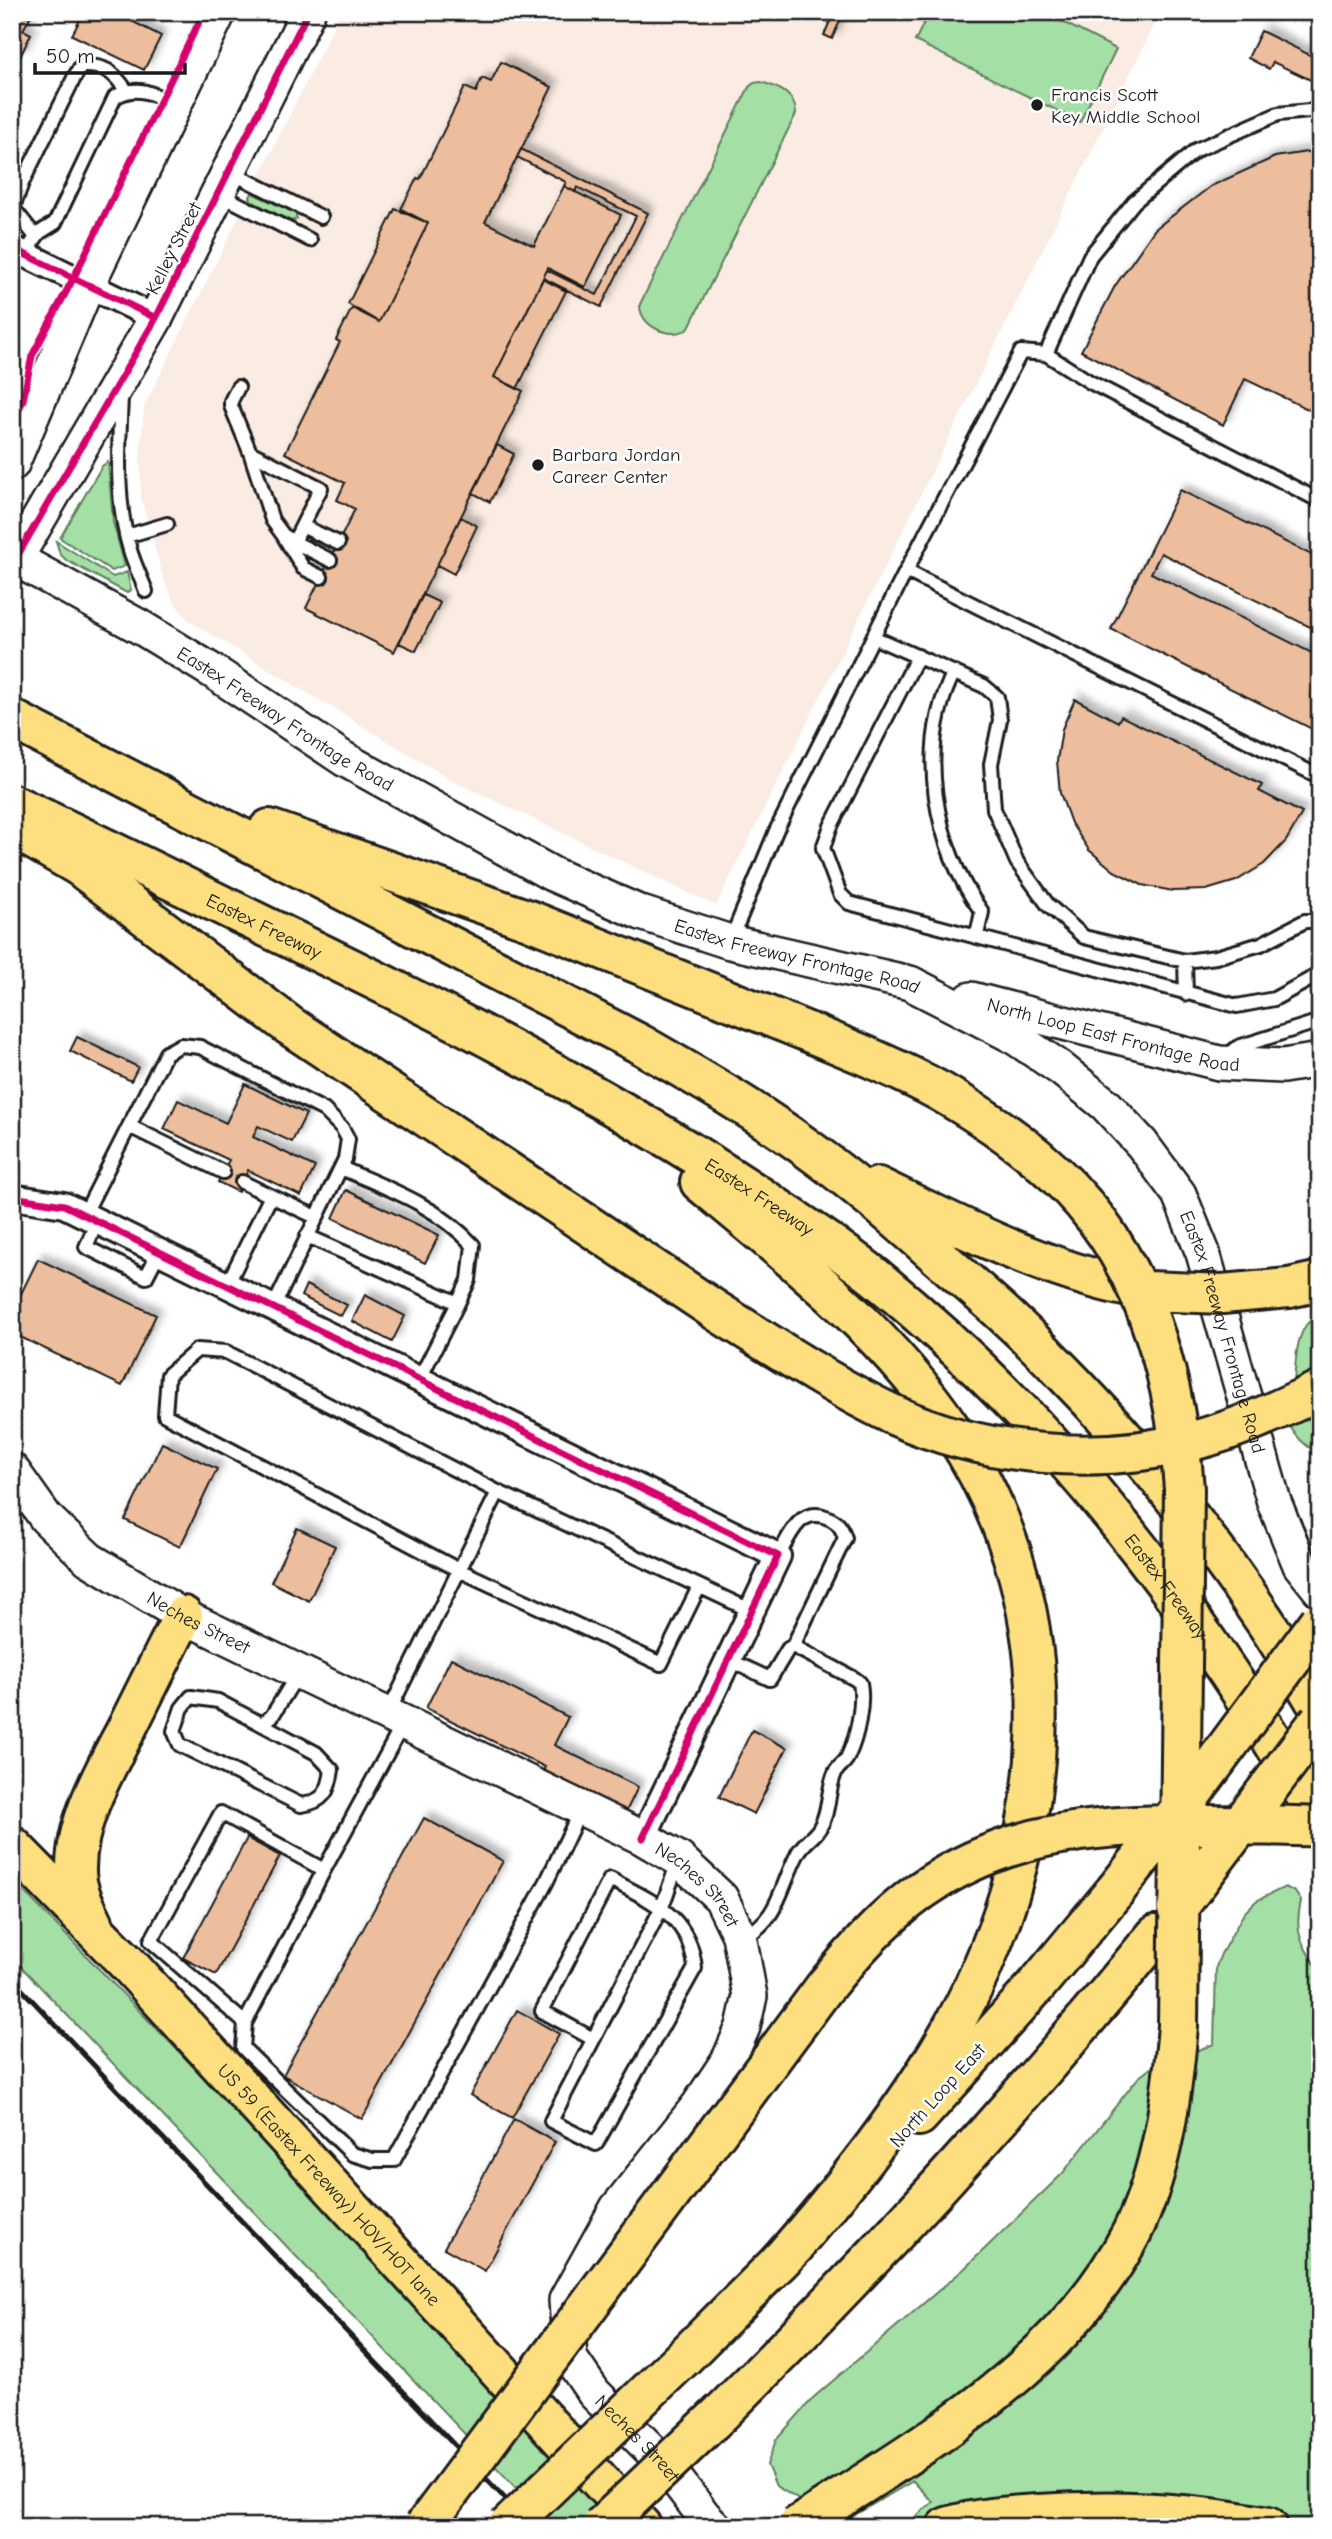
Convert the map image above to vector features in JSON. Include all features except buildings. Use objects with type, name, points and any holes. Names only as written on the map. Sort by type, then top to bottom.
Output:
[{"type":"highway","points":[[12,719],[640,1044],[729,1096],[818,1156],[890,1214],[1017,1327],[1089,1400],[1161,1484],[1224,1566],[1286,1654],[1320,1709]]},
{"type":"highway","points":[[131,782],[529,920],[781,1021],[899,1072],[971,1110],[1041,1160],[1085,1204],[1122,1261],[1149,1320],[1174,1407],[1184,1489],[1180,1998],[1169,2108],[1148,2190],[1133,2230],[1091,2297],[1033,2359],[958,2421],[796,2527]]},
{"type":"highway","name":"Eastex Freeway","points":[[12,804],[379,981],[584,1088],[728,1175],[833,1246],[907,1304],[1014,1404],[1093,1490],[1181,1602],[1320,1820]]},
{"type":"highway","points":[[12,827],[79,866],[290,1026],[718,1312],[837,1385],[898,1416],[961,1438],[1020,1450],[1086,1454],[1154,1450],[1226,1431],[1320,1390]]},
{"type":"highway","points":[[584,1088],[676,1161],[779,1249],[868,1329],[919,1385],[950,1428],[985,1486],[1004,1529],[1020,1577],[1030,1625],[1037,1718],[1034,1787],[1014,1877],[987,1955],[965,2005],[919,2082],[838,2192],[779,2262]]},
{"type":"highway","points":[[818,1156],[918,1206],[1047,1264],[1108,1284],[1149,1291],[1222,1294],[1304,1284]]},
{"type":"highway","points":[[101,1936],[82,1901],[76,1873],[79,1841],[99,1783],[183,1616]]},
{"type":"highway","name":"North Loop East","points":[[507,2527],[684,2358],[779,2262],[947,2085],[1036,1986],[1192,1794],[1320,1621]]},
{"type":"highway","points":[[601,2527],[720,2413],[860,2270],[995,2126],[1156,1935],[1320,1720]]},
{"type":"highway","points":[[424,2527],[824,1988],[863,1943],[919,1892],[978,1859],[1019,1843],[1065,1831],[1178,1825],[1320,1827]]},
{"type":"highway","name":"US 59 (Eastex Freeway) HOV/HOT lane","points":[[12,1846],[101,1936],[642,2527]]},
{"type":"highway","points":[[947,2527],[1019,2515],[1104,2510],[1185,2514],[1268,2527]]},
{"type":"main road","points":[[12,464],[88,284],[219,12]]},
{"type":"main road","name":"Kelley Street","points":[[13,560],[156,318],[308,12]]},
{"type":"main road","name":"Eastex Freeway Frontage Road","points":[[13,560],[142,628],[344,759],[552,874],[641,913],[730,942],[910,983],[1013,1036],[1060,1068],[1106,1105],[1142,1144],[1179,1194],[1203,1253],[1274,1502],[1300,1565],[1320,1590]]},
{"type":"main road","name":"North Loop East Frontage Road","points":[[910,983],[1219,1063],[1283,1066],[1320,1060]]},
{"type":"main road","name":"Neches Street","points":[[12,1469],[46,1518],[89,1559],[183,1616],[643,1838],[679,1859],[721,1898],[740,1939],[750,1996],[743,2027],[729,2059],[698,2106],[617,2208],[566,2300],[570,2358],[594,2393],[662,2461],[715,2527]]},
{"type":"street","points":[[25,247],[88,284],[156,318]]},
{"type":"street","points":[[12,1197],[64,1205],[778,1556],[643,1838]]},
{"type":"lane","points":[[125,90],[116,75],[96,65],[81,66],[22,183],[13,208],[25,247],[39,233],[55,223],[116,97],[125,90],[142,90],[173,105]]},
{"type":"lane","points":[[1046,354],[1090,256],[1134,202],[1196,150],[1278,114],[1320,110]]},
{"type":"lane","points":[[224,183],[321,217]]},
{"type":"lane","points":[[224,183],[310,240]]},
{"type":"lane","points":[[730,942],[776,831],[906,571],[1021,352],[1046,354],[1090,382],[1320,501]]},
{"type":"lane","points":[[121,374],[120,482],[127,536],[146,591]]},
{"type":"lane","points":[[238,387],[231,406],[250,452],[272,520],[289,538],[303,568],[321,577]]},
{"type":"lane","points":[[250,452],[321,488],[302,526],[289,538]]},
{"type":"lane","points":[[127,536],[167,524]]},
{"type":"lane","points":[[302,526],[338,543]]},
{"type":"lane","points":[[289,538],[330,560]]},
{"type":"lane","points":[[906,571],[1320,777]]},
{"type":"lane","points":[[873,637],[984,686],[997,697],[1000,720],[991,764],[994,809],[1017,862],[1048,905],[1084,937],[1185,961],[1216,957],[1261,944],[1305,921],[1313,920],[1320,925]]},
{"type":"lane","points":[[918,656],[831,826],[823,848],[840,894],[849,903],[1237,1006],[1274,999],[1320,974]]},
{"type":"lane","points":[[954,672],[947,686],[939,720],[934,789],[946,843],[968,893],[982,912],[977,936]]},
{"type":"lane","points":[[1078,962],[1084,937]]},
{"type":"lane","points":[[1185,961],[1186,993]]},
{"type":"lane","points":[[1219,1063],[1238,1047],[1320,1021]]},
{"type":"lane","points":[[90,1218],[129,1126],[166,1053],[181,1045],[200,1047],[324,1110],[342,1128],[348,1139],[341,1168],[273,1308]]},
{"type":"lane","points":[[129,1126],[223,1172]]},
{"type":"lane","points":[[341,1168],[411,1198],[455,1226],[473,1245],[469,1280],[419,1380]]},
{"type":"lane","points":[[242,1182],[316,1217]]},
{"type":"lane","points":[[227,1285],[271,1196]]},
{"type":"lane","points":[[307,1236],[458,1303]]},
{"type":"lane","points":[[699,1587],[661,1664],[459,1570],[165,1415],[168,1375],[197,1350],[226,1352],[498,1492],[752,1611]]},
{"type":"lane","points":[[498,1492],[459,1570],[395,1718],[324,1870],[245,2024],[243,2048],[352,2154],[373,2160],[394,2160],[546,1883],[582,1809]]},
{"type":"lane","points":[[729,1660],[770,1679],[788,1648],[793,1646],[845,1538],[842,1529],[835,1520],[814,1513],[803,1517],[778,1556]]},
{"type":"lane","points":[[740,1939],[758,1931],[778,1906],[780,1889],[799,1850],[817,1832],[827,1811],[835,1773],[848,1759],[858,1725],[860,1683],[793,1646]]},
{"type":"lane","points":[[261,1724],[272,1716],[299,1671]]},
{"type":"lane","points":[[191,1697],[218,1701],[261,1724],[316,1753],[332,1770],[329,1788],[315,1803],[301,1805],[180,1745],[174,1731],[182,1707],[191,1697]]},
{"type":"lane","points":[[245,2024],[151,1941],[221,1813],[324,1870]]},
{"type":"lane","points":[[593,2039],[542,2011],[610,1879],[662,1907],[684,1931],[693,1947],[695,1968],[596,2144],[551,2121],[662,1907],[679,1859]]},
{"type":"shaded area","name":"Barbara Jordan Career Center","points":[[341,12],[1161,12],[716,906],[453,781],[189,621],[174,602],[164,581],[141,498],[140,458],[144,407]]},
{"type":"green space","points":[[929,12],[1043,12],[1116,49],[1080,122],[915,41]]},
{"type":"green space","points":[[761,82],[780,89],[789,96],[796,114],[688,329],[673,333],[657,329],[645,319],[640,304],[749,87]]},
{"type":"green space","points":[[252,193],[295,213],[297,219],[291,221],[252,202]]},
{"type":"green space","points":[[108,462],[113,522],[125,566],[112,571],[60,538],[102,466]]},
{"type":"green space","points":[[56,541],[113,577],[127,572],[131,590],[127,593],[66,560],[60,554]]},
{"type":"green space","points":[[1320,1316],[1320,1453],[1297,1436],[1288,1415],[1299,1340],[1306,1325]]},
{"type":"green space","points":[[12,1879],[241,2116],[629,2527],[553,2527],[12,1957]]},
{"type":"green space","points":[[1285,1887],[1295,1892],[1301,1901],[1298,1923],[1301,1939],[1320,1973],[1320,2527],[915,2527],[915,2517],[933,2502],[913,2481],[839,2524],[776,2486],[767,2465],[776,2440],[814,2397],[965,2268],[1062,2174],[1138,2078],[1151,2068],[1214,2044],[1216,1967],[1221,1954],[1244,1913],[1256,1901]]},
{"type":"railway","points":[[12,1979],[532,2527]]},
{"type":"cycle path","points":[[12,426],[23,400],[32,356],[74,277],[204,12]]},
{"type":"cycle path","points":[[12,565],[156,318],[308,12]]},
{"type":"cycle path","points":[[12,248],[156,318]]},
{"type":"cycle path","points":[[12,1197],[64,1205],[778,1556],[643,1838]]},
{"type":"place","name":"Francis Scott Key Middle School","points":[[1037,105]]},
{"type":"place","name":"Barbara Jordan Career Center","points":[[538,465]]}]
